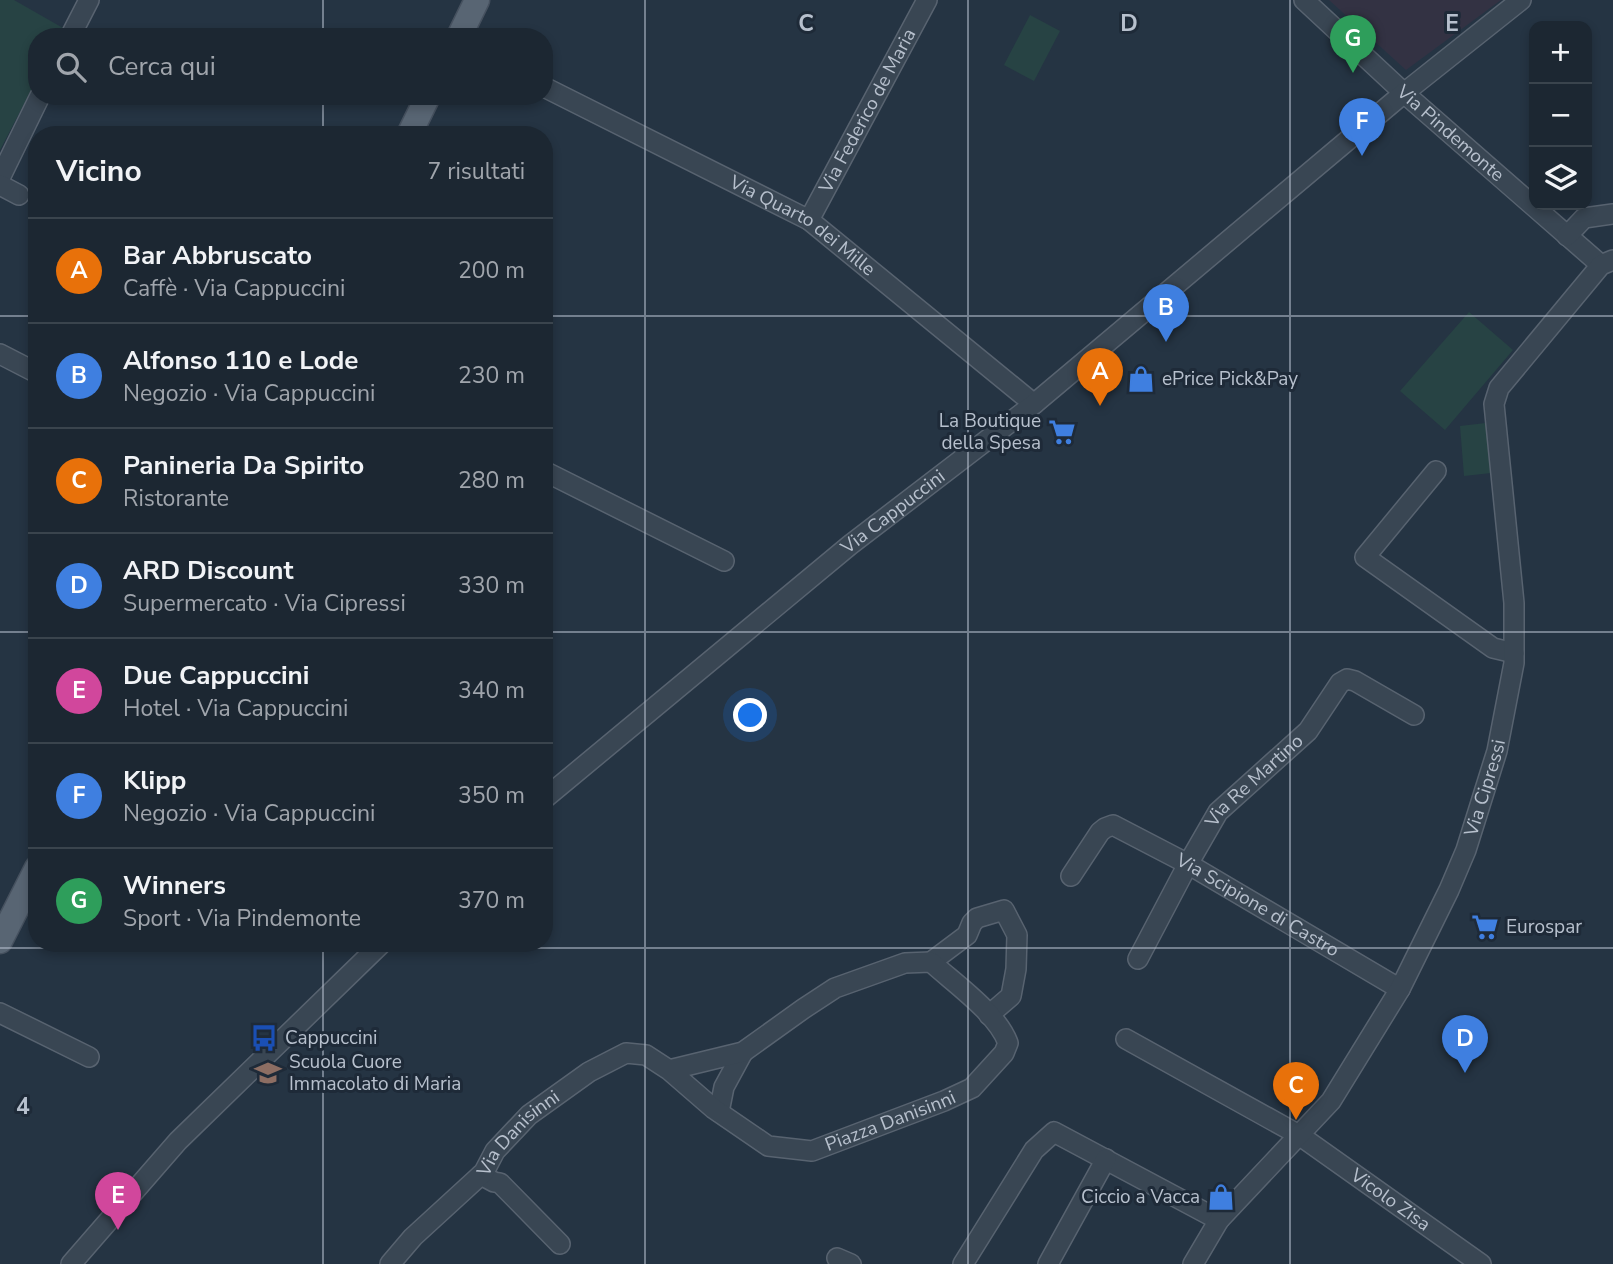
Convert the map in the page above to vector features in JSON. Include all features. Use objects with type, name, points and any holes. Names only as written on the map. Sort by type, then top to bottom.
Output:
[{"type":"main road","points":[[463,28],[477,0]]},
{"type":"main road","points":[[413,126],[424,105]]},
{"type":"main road","points":[[0,941],[28,887]]},
{"type":"street","points":[[77,28],[89,0]]},
{"type":"street","name":"Via Federico de Maria","points":[[809,220],[927,0]]},
{"type":"street","name":"Via Pindemonte","points":[[1304,0],[1404,93],[1567,236],[1607,262]]},
{"type":"street","name":"Via Cappuccini","points":[[553,792],[850,545],[1034,404],[1404,93],[1521,0]]},
{"type":"street","name":"Via Quarto dei Mille","points":[[553,92],[809,220],[1034,404]]},
{"type":"street","points":[[0,178],[36,105]]},
{"type":"street","points":[[0,185],[19,194]]},
{"type":"street","points":[[1567,236],[1584,218],[1613,214]]},
{"type":"street","name":"Via Cipressi","points":[[1193,1264],[1219,1220],[1331,1101],[1400,989],[1466,850],[1497,751],[1514,663],[1514,603],[1494,404],[1499,388],[1607,262]]},
{"type":"street","points":[[0,354],[28,368]]},
{"type":"street","points":[[1436,471],[1365,557],[1493,648],[1514,653]]},
{"type":"street","points":[[553,476],[724,561]]},
{"type":"street","name":"Via Re Martino","points":[[1138,959],[1218,813],[1308,731],[1340,683],[1347,679],[1354,681],[1414,715]]},
{"type":"street","name":"Via Scipione di Castro","points":[[1071,876],[1100,832],[1113,825],[1188,864],[1400,989]]},
{"type":"street","points":[[669,1070],[743,1052],[835,988],[905,963],[931,962],[967,935],[977,918],[1004,910],[1017,935],[1016,969],[1011,996],[989,1016]]},
{"type":"street","points":[[72,1264],[178,1141],[373,952]]},
{"type":"street","name":"Piazza Danisinni","points":[[669,1070],[719,1112],[768,1146],[811,1151],[944,1101],[972,1088],[1004,1053],[1008,1043],[1005,1035],[989,1016],[931,962]]},
{"type":"street","points":[[0,1013],[89,1057]]},
{"type":"street","name":"Vicolo Zisa","points":[[1126,1039],[1299,1135],[1481,1264]]},
{"type":"street","points":[[719,1112],[724,1087],[743,1052]]},
{"type":"street","name":"Via Danisinni","points":[[390,1264],[413,1237],[481,1175],[495,1152],[529,1115],[589,1072],[626,1053],[646,1055],[669,1070]]},
{"type":"street","points":[[963,1264],[1034,1150],[1054,1132],[1219,1220]]},
{"type":"street","points":[[1048,1264],[1106,1158]]},
{"type":"street","points":[[481,1175],[500,1183],[560,1244]]},
{"type":"shaded area","points":[[1329,0],[1501,0],[1406,70]]},
{"type":"green space","points":[[0,0],[14,0],[63,28],[28,28],[28,96],[0,150]]},
{"type":"green space","points":[[1030,15],[1060,31],[1034,81],[1004,65]]},
{"type":"green space","points":[[1469,312],[1513,350],[1445,430],[1400,391]]},
{"type":"green space","points":[[1486,423],[1491,473],[1464,476],[1460,426]]},
{"type":"place","name":"Winners","points":[[1353,73]]},
{"type":"place","name":"Klipp","points":[[1362,156]]},
{"type":"place","name":"Alfonso 110 e Lode","points":[[1166,342]]},
{"type":"place","name":"ePrice Pick&Pay","points":[[1141,379]]},
{"type":"place","name":"Bar Abbruscato","points":[[1100,406]]},
{"type":"place","name":"La Boutique della Spesa","points":[[1062,432]]},
{"type":"place","name":"Eurospar","points":[[1485,927]]},
{"type":"place","name":"Cappuccini","points":[[264,1038]]},
{"type":"place","name":"Scuola Cuore Immacolato di Maria","points":[[268,1073]]},
{"type":"place","name":"ARD Discount","points":[[1465,1073]]},
{"type":"place","name":"Panineria Da Spirito","points":[[1296,1120]]},
{"type":"place","name":"Ciccio a Vacca","points":[[1221,1197]]},
{"type":"place","name":"Due Cappuccini","points":[[118,1230]]}]
